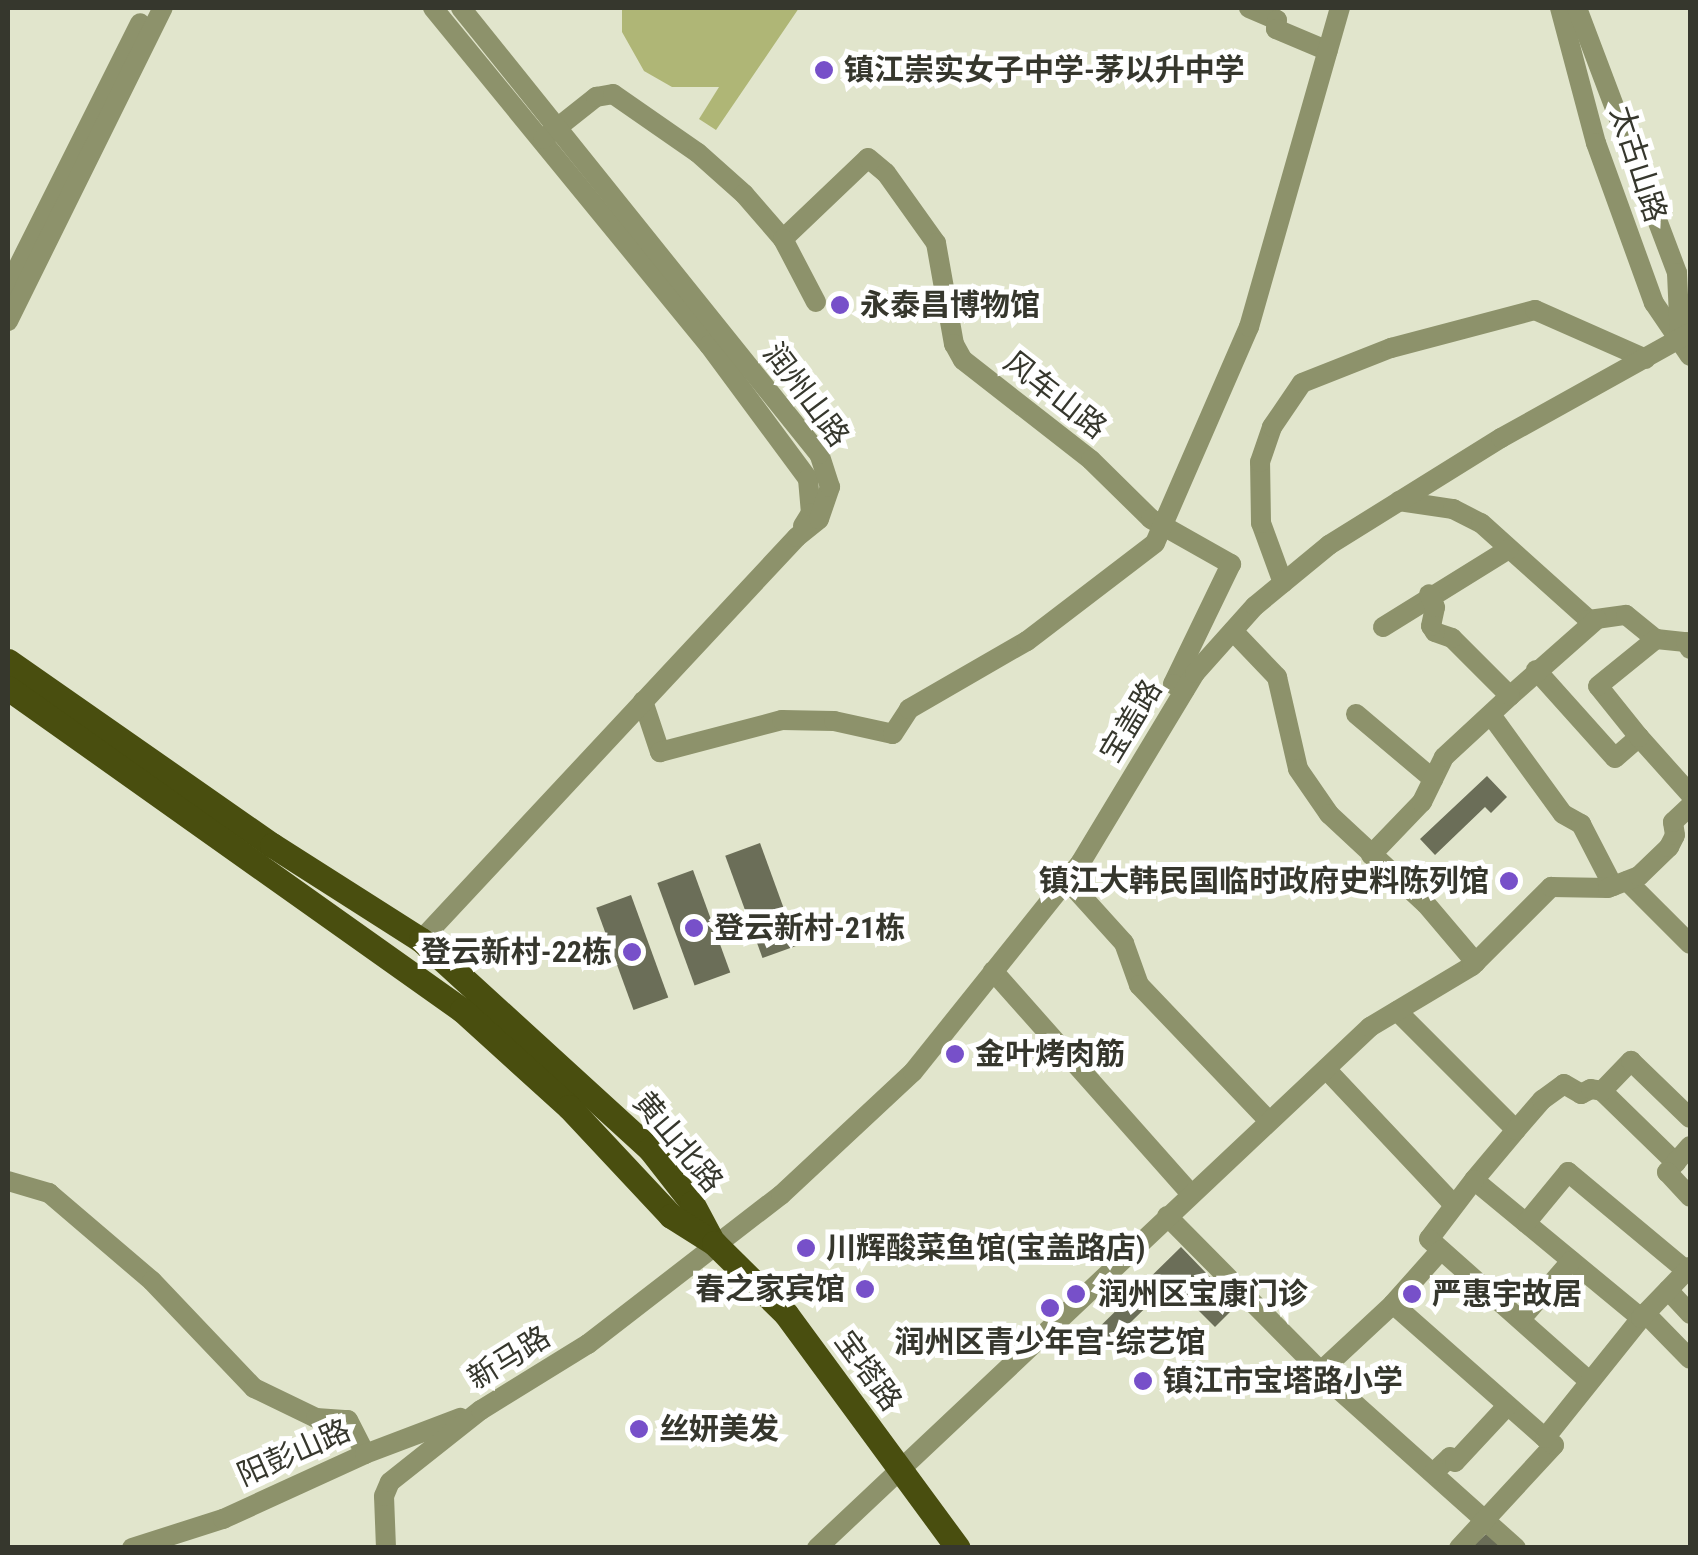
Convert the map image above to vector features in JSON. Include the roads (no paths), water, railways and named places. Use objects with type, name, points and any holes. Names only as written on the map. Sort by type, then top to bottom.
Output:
[{"type":"main road","name":"黄山北路","points":[[8,661],[272,846],[422,940],[650,1150],[692,1203],[714,1243]]},
{"type":"main road","name":"黄山北路","points":[[8,688],[462,1010],[569,1107],[671,1216],[714,1243]]},
{"type":"main road","name":"宝塔路","points":[[714,1243],[786,1314],[958,1548]]},
{"type":"street","points":[[8,287],[148,8]]},
{"type":"street","points":[[8,321],[162,8]]},
{"type":"street","name":"润州山路","points":[[433,8],[550,134]]},
{"type":"street","name":"润州山路","points":[[461,8],[550,134],[808,479],[811,513],[796,537],[643,702]]},
{"type":"street","points":[[1249,8],[1278,20],[1276,29],[1328,51]]},
{"type":"street","points":[[422,940],[643,702],[660,752],[782,720],[834,722],[893,734],[908,710],[1027,641],[1154,543],[1249,327],[1340,8]]},
{"type":"street","name":"太古山路","points":[[1560,8],[1596,143],[1647,285],[1654,303],[1687,343]]},
{"type":"street","name":"太古山路","points":[[1577,8],[1677,273],[1687,343]]},
{"type":"street","points":[[550,134],[596,97],[613,94],[698,153],[744,194],[783,239],[816,302]]},
{"type":"street","name":"风车山路","points":[[783,239],[868,158],[886,172],[936,243],[954,344],[963,360],[1091,460],[1162,527],[1231,564],[1173,684],[1185,690]]},
{"type":"street","points":[[1282,583],[1261,523],[1260,462],[1272,426],[1302,383],[1391,348],[1535,310],[1646,359]]},
{"type":"street","name":"宝盖路","points":[[714,1243],[781,1195],[913,1072],[1067,880],[1185,690],[1233,630],[1282,583],[1329,544],[1501,438],[1646,359],[1687,343]]},
{"type":"street","points":[[1399,501],[1453,509],[1481,523],[1589,620],[1626,615],[1656,640],[1686,642],[1690,650]]},
{"type":"street","points":[[1383,627],[1429,594],[1510,549]]},
{"type":"street","points":[[1429,594],[1436,607],[1431,626],[1452,638],[1510,696]]},
{"type":"street","points":[[1371,855],[1404,826],[1422,802],[1444,757],[1536,670],[1600,619]]},
{"type":"street","points":[[1233,630],[1278,678],[1298,770],[1329,814],[1426,904],[1476,963]]},
{"type":"street","points":[[1656,640],[1598,686],[1638,738],[1690,794]]},
{"type":"street","points":[[1536,670],[1615,758],[1638,738]]},
{"type":"street","points":[[1356,714],[1432,779]]},
{"type":"street","points":[[1490,715],[1563,814],[1581,824],[1620,884],[1690,940]]},
{"type":"street","points":[[817,1548],[1370,1027],[1476,963],[1551,887],[1620,884],[1669,847],[1674,835],[1673,822],[1690,806]]},
{"type":"street","points":[[1067,880],[1124,943],[1140,985],[1269,1121]]},
{"type":"street","points":[[994,972],[1191,1194]]},
{"type":"street","points":[[1397,1012],[1516,1130]]},
{"type":"street","points":[[1591,1092],[1631,1061],[1690,1118]]},
{"type":"street","points":[[1326,1068],[1454,1205]]},
{"type":"street","points":[[1590,1381],[1429,1239],[1542,1100],[1564,1084],[1591,1092],[1678,1160],[1690,1197]]},
{"type":"street","points":[[1526,1223],[1568,1172],[1689,1269],[1643,1315],[1545,1438]]},
{"type":"street","points":[[1474,1180],[1643,1315],[1690,1359]]},
{"type":"street","points":[[8,1181],[48,1193],[152,1281],[254,1388],[316,1418],[348,1420],[365,1454]]},
{"type":"street","points":[[1167,1216],[1321,1371],[1516,1548]]},
{"type":"street","name":"新马路","points":[[386,1548],[384,1496],[390,1482],[481,1410],[588,1344],[714,1243]]},
{"type":"street","points":[[1321,1371],[1393,1304],[1441,1250]]},
{"type":"street","points":[[1521,1318],[1571,1261]]},
{"type":"street","points":[[1668,1290],[1690,1314]]},
{"type":"street","points":[[1393,1304],[1554,1445],[1459,1548]]},
{"type":"street","points":[[1434,1473],[1450,1457],[1455,1462],[1507,1406]]},
{"type":"street","name":"阳彭山路","points":[[132,1548],[223,1518],[365,1454],[481,1410]]},
{"type":"place","name":"镇江崇实女子中学-茅以升中学","points":[[824,70]]},
{"type":"place","name":"永泰昌博物馆","points":[[840,305]]},
{"type":"place","name":"镇江大韩民国临时政府史料陈列馆","points":[[1509,881]]},
{"type":"place","name":"登云新村-21栋","points":[[694,928]]},
{"type":"place","name":"登云新村-22栋","points":[[632,952]]},
{"type":"place","name":"金叶烤肉筋","points":[[955,1054]]},
{"type":"place","name":"川辉酸菜鱼馆(宝盖路店)","points":[[806,1248]]},
{"type":"place","name":"春之家宾馆","points":[[865,1289]]},
{"type":"place","name":"润州区宝康门诊","points":[[1076,1294]]},
{"type":"place","name":"严惠宇故居","points":[[1412,1294]]},
{"type":"place","name":"润州区青少年宫-综艺馆","points":[[1050,1308]]},
{"type":"place","name":"镇江市宝塔路小学","points":[[1143,1381]]},
{"type":"place","name":"丝妍美发","points":[[639,1429]]}]
